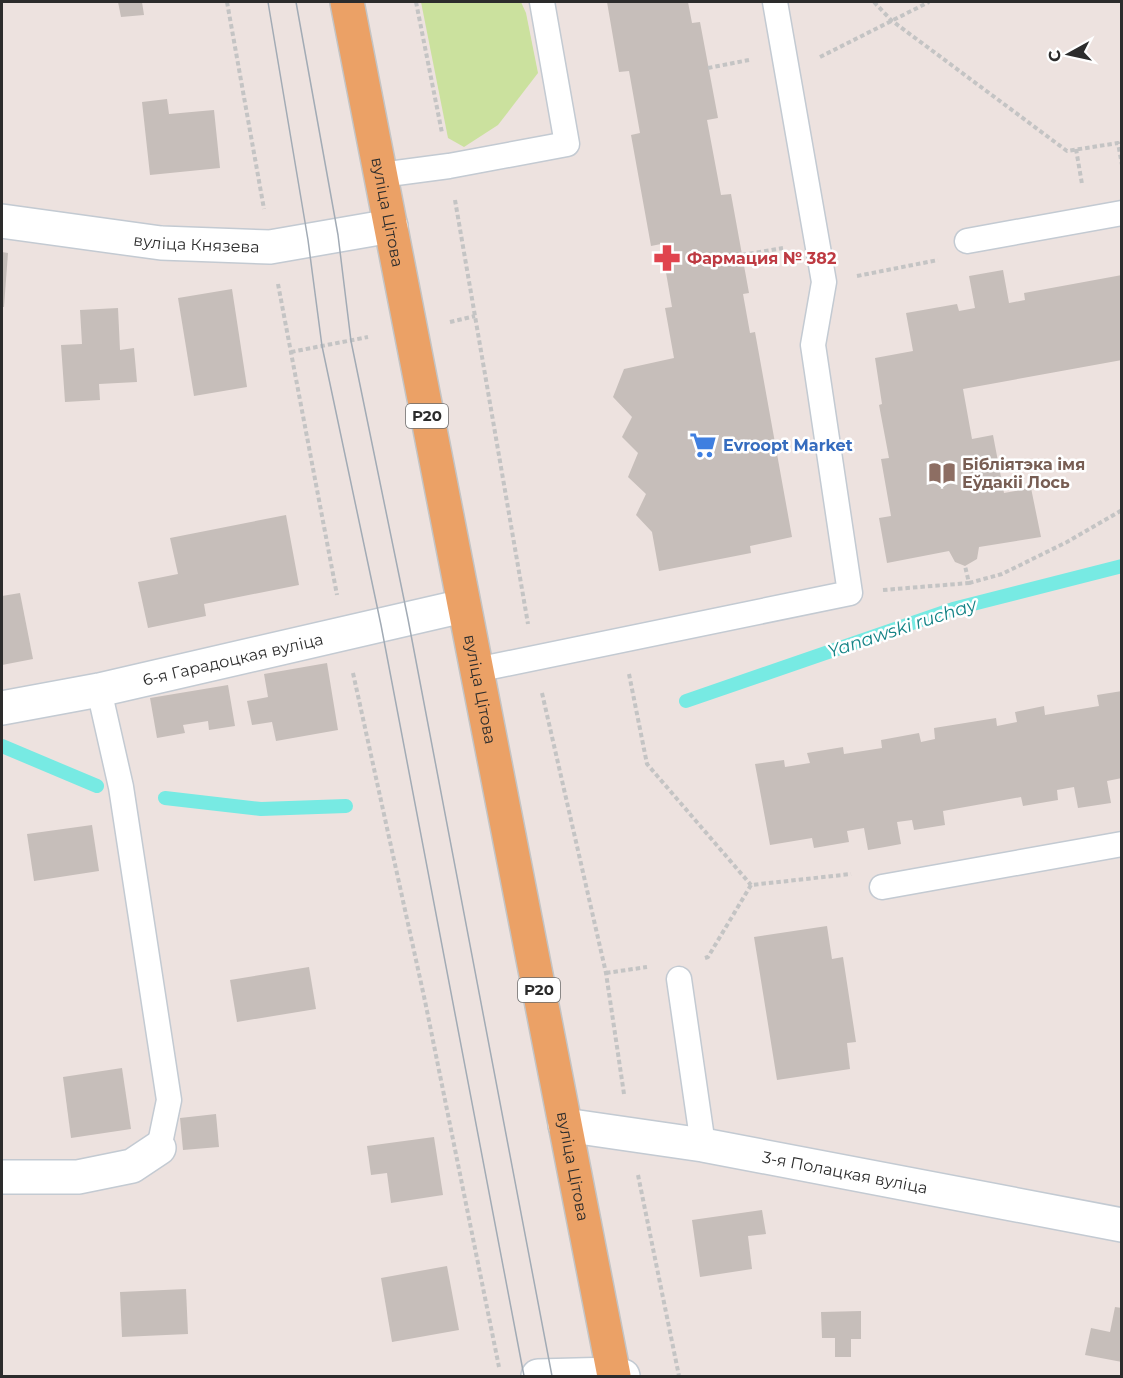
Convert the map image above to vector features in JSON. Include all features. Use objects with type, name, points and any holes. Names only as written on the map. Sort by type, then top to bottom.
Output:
[{"type":"main road","name":"вуліца Цітова","points":[[347,2],[463,606],[617,1376]]},
{"type":"street","name":"вуліца Князева","points":[[2,221],[161,243],[270,247],[391,226]]},
{"type":"street","name":"6-я Гарадоцкая вуліца","points":[[2,708],[99,690],[463,606]]},
{"type":"street","name":"3-я Полацкая вуліца","points":[[566,1125],[703,1145],[1122,1225]]},
{"type":"street","points":[[2,1177],[78,1177],[132,1166],[159,1148]]},
{"type":"street","points":[[538,1377],[617,1376]]},
{"type":"lane","points":[[381,175],[449,166],[567,144],[542,2]]},
{"type":"lane","points":[[476,670],[850,593],[813,345],[824,282],[775,2]]},
{"type":"lane","points":[[967,242],[1122,213]]},
{"type":"lane","points":[[99,690],[121,787],[169,1100],[159,1148]]},
{"type":"lane","points":[[882,887],[1122,844]]},
{"type":"lane","points":[[679,979],[703,1145]]},
{"type":"path","points":[[227,2],[270,247],[345,634],[425,1001],[501,1377]]},
{"type":"path","points":[[874,2],[891,20],[1067,151],[1118,143],[1122,165]]},
{"type":"path","points":[[787,67],[809,63],[929,2]]},
{"type":"path","points":[[708,68],[754,59]]},
{"type":"path","points":[[440,324],[475,316]]},
{"type":"path","points":[[291,352],[368,337]]},
{"type":"path","points":[[850,593],[969,583],[1002,574],[1067,542],[1122,510]]},
{"type":"path","points":[[965,566],[969,583]]},
{"type":"path","points":[[622,640],[648,764],[751,885]]},
{"type":"green space","points":[[421,2],[521,2],[526,13],[538,73],[498,125],[464,147],[448,138]]},
{"type":"building","points":[[118,2],[142,2],[144,15],[121,17]]},
{"type":"building","points":[[607,2],[688,2],[692,23],[700,22],[718,118],[707,120],[721,195],[731,194],[749,293],[743,294],[750,333],[755,332],[792,537],[750,546],[751,553],[659,571],[652,532],[636,515],[646,494],[628,477],[638,453],[622,437],[632,417],[613,397],[624,369],[674,358],[665,308],[672,307],[661,244],[651,246],[631,135],[640,133],[629,71],[619,72]]},
{"type":"building","points":[[167,99],[169,114],[214,110],[220,168],[150,175],[142,102]]},
{"type":"building","points":[[2,252],[8,253],[4,307],[2,307]]},
{"type":"building","points":[[1003,270],[1009,303],[1025,300],[1024,293],[1122,275],[1122,360],[963,389],[972,439],[993,435],[1004,493],[1031,488],[1041,537],[979,547],[977,559],[965,566],[955,562],[949,551],[887,563],[879,518],[891,516],[881,459],[889,458],[879,405],[882,404],[875,358],[913,351],[906,313],[957,304],[959,311],[975,308],[969,276]]},
{"type":"building","points":[[232,289],[247,387],[194,396],[178,298]]},
{"type":"building","points":[[118,308],[120,350],[134,348],[137,382],[99,384],[100,400],[65,402],[61,345],[82,344],[80,310]]},
{"type":"building","points":[[286,515],[299,585],[204,604],[206,616],[148,628],[138,582],[178,574],[170,538]]},
{"type":"building","points":[[20,593],[33,659],[2,665],[2,596]]},
{"type":"building","points":[[327,663],[338,730],[276,741],[272,722],[252,725],[247,701],[268,697],[264,674]]},
{"type":"building","points":[[228,685],[235,726],[209,730],[208,721],[183,725],[185,733],[157,738],[150,698]]},
{"type":"building","points":[[1122,691],[1122,778],[1107,781],[1111,803],[1078,808],[1074,787],[1057,790],[1058,800],[1023,806],[1021,797],[943,811],[945,825],[914,830],[912,820],[897,822],[901,844],[868,850],[864,828],[847,831],[849,842],[814,848],[812,838],[770,845],[755,764],[784,760],[785,767],[810,763],[807,753],[843,747],[844,754],[882,748],[881,740],[919,733],[921,742],[935,739],[934,728],[996,718],[997,726],[1017,722],[1015,712],[1044,706],[1045,715],[1099,706],[1097,695]]},
{"type":"building","points":[[92,825],[99,871],[34,881],[27,834]]},
{"type":"building","points":[[827,926],[832,959],[843,957],[856,1042],[847,1043],[850,1069],[777,1080],[754,937]]},
{"type":"building","points":[[309,967],[316,1009],[237,1022],[230,980]]},
{"type":"building","points":[[122,1068],[131,1129],[71,1138],[63,1077]]},
{"type":"building","points":[[216,1114],[219,1147],[183,1150],[180,1118]]},
{"type":"building","points":[[434,1137],[443,1195],[391,1203],[387,1173],[371,1175],[367,1146]]},
{"type":"building","points":[[762,1210],[766,1234],[748,1236],[752,1269],[700,1277],[692,1220]]},
{"type":"building","points":[[447,1266],[459,1330],[392,1342],[381,1278]]},
{"type":"building","points":[[186,1289],[188,1334],[122,1337],[120,1292]]},
{"type":"building","points":[[1115,1307],[1122,1308],[1122,1362],[1085,1355],[1091,1328],[1110,1332]]},
{"type":"building","points":[[861,1311],[861,1339],[851,1339],[851,1357],[835,1357],[835,1338],[822,1338],[821,1312]]},
{"type":"waterway","name":"Yanawski ruchay","points":[[686,701],[953,609],[1122,566]]},
{"type":"waterway","name":"Yanawski ruchay","points":[[2,746],[97,786]]},
{"type":"waterway","name":"Yanawski ruchay","points":[[165,798],[261,809],[346,806]]},
{"type":"tram line","points":[[268,2],[308,240],[322,346],[381,625],[524,1376]]},
{"type":"tram line","points":[[296,2],[338,235],[351,341],[408,619],[552,1376]]},
{"type":"place","name":"Фармация № 382","points":[[667,258]]},
{"type":"place","name":"Evroopt Market","points":[[703,445]]},
{"type":"place","name":"Бібліятэка імя Еўдакіі Лось","points":[[942,473]]}]
